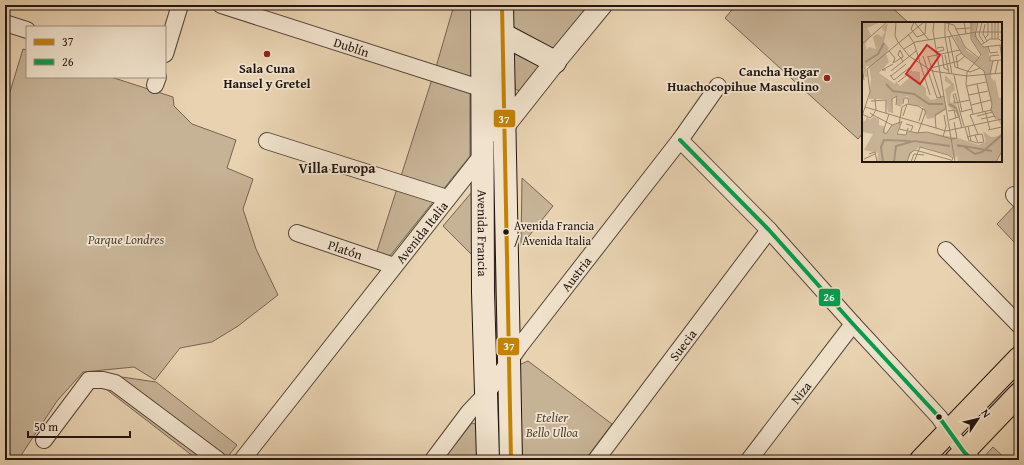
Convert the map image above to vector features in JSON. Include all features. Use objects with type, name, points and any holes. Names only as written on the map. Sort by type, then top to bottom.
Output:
[{"type":"main road","name":"Avenida Francia","points":[[482,5],[483,292],[488,460]]},
{"type":"main road","name":"Avenida Francia","points":[[502,5],[511,460]]},
{"type":"main road","points":[[502,34],[555,62]]},
{"type":"main road","points":[[921,460],[1019,358]]},
{"type":"main road","points":[[964,457],[1019,394]]},
{"type":"street","points":[[166,51],[180,5]]},
{"type":"street","name":"Dublín","points":[[221,5],[483,89]]},
{"type":"street","name":"Avenida Italia","points":[[242,460],[447,198],[602,5]]},
{"type":"street","points":[[5,23],[26,30]]},
{"type":"street","name":"Austria","points":[[433,460],[469,412],[487,393],[519,347],[680,140],[718,86]]},
{"type":"street","points":[[680,140],[769,230],[939,417],[949,430],[964,457]]},
{"type":"street","points":[[268,141],[447,198]]},
{"type":"street","name":"Suecia","points":[[596,460],[769,230]]},
{"type":"street","name":"Platón","points":[[297,233],[394,266]]},
{"type":"street","points":[[946,250],[1019,324]]},
{"type":"street","name":"Niza","points":[[749,460],[853,324]]},
{"type":"street","points":[[44,440],[89,380],[103,380],[116,383],[218,460]]},
{"type":"green space","points":[[454,5],[477,5],[476,76],[470,78],[436,67]]},
{"type":"green space","points":[[511,5],[592,5],[522,92],[515,89]]},
{"type":"green space","name":"Cancha Hogar Huachocopihue Masculino","points":[[736,5],[889,5],[908,22],[862,22],[862,134],[858,139],[725,18]]},
{"type":"green space","name":"Parque Londres","points":[[23,49],[26,50],[26,78],[114,78],[173,97],[174,106],[192,124],[236,140],[227,168],[253,179],[243,209],[256,249],[278,295],[238,326],[212,342],[180,348],[155,380],[134,367],[83,372],[57,401],[18,460],[5,460],[5,108]]},
{"type":"green space","points":[[433,76],[470,91],[470,156],[389,257],[376,254]]},
{"type":"green space","points":[[493,156],[499,156],[501,354],[497,351]]},
{"type":"green space","points":[[522,178],[553,206],[521,246]]},
{"type":"green space","points":[[472,192],[473,256],[443,226]]},
{"type":"green space","points":[[1017,203],[1019,205],[1019,237],[1014,242],[997,224]]},
{"type":"green space","name":"Etelier Bello Ulloa","points":[[528,361],[612,424],[585,460],[518,460],[519,365]]},
{"type":"green space","points":[[1019,369],[1019,385],[970,431],[967,425]]},
{"type":"green space","points":[[115,376],[156,382],[237,445],[225,460],[198,460],[106,389]]},
{"type":"green space","points":[[472,423],[482,426],[485,460],[443,460]]},
{"type":"green space","points":[[993,447],[1007,460],[981,460]]},
{"type":"transit line","name":"37","points":[[502,5],[511,460]]},
{"type":"transit line","name":"26","points":[[680,140],[769,230],[939,417],[964,452],[972,460]]},
{"type":"place","name":"Sala Cuna Hansel y Gretel","points":[[267,54]]},
{"type":"place","name":"Cancha Hogar Huachocopihue Masculino","points":[[827,78]]},
{"type":"place","name":"Avenida Francia / Avenida Italia","points":[[506,232]]},
{"type":"district","name":"Villa Europa","points":[[337,168]]}]
